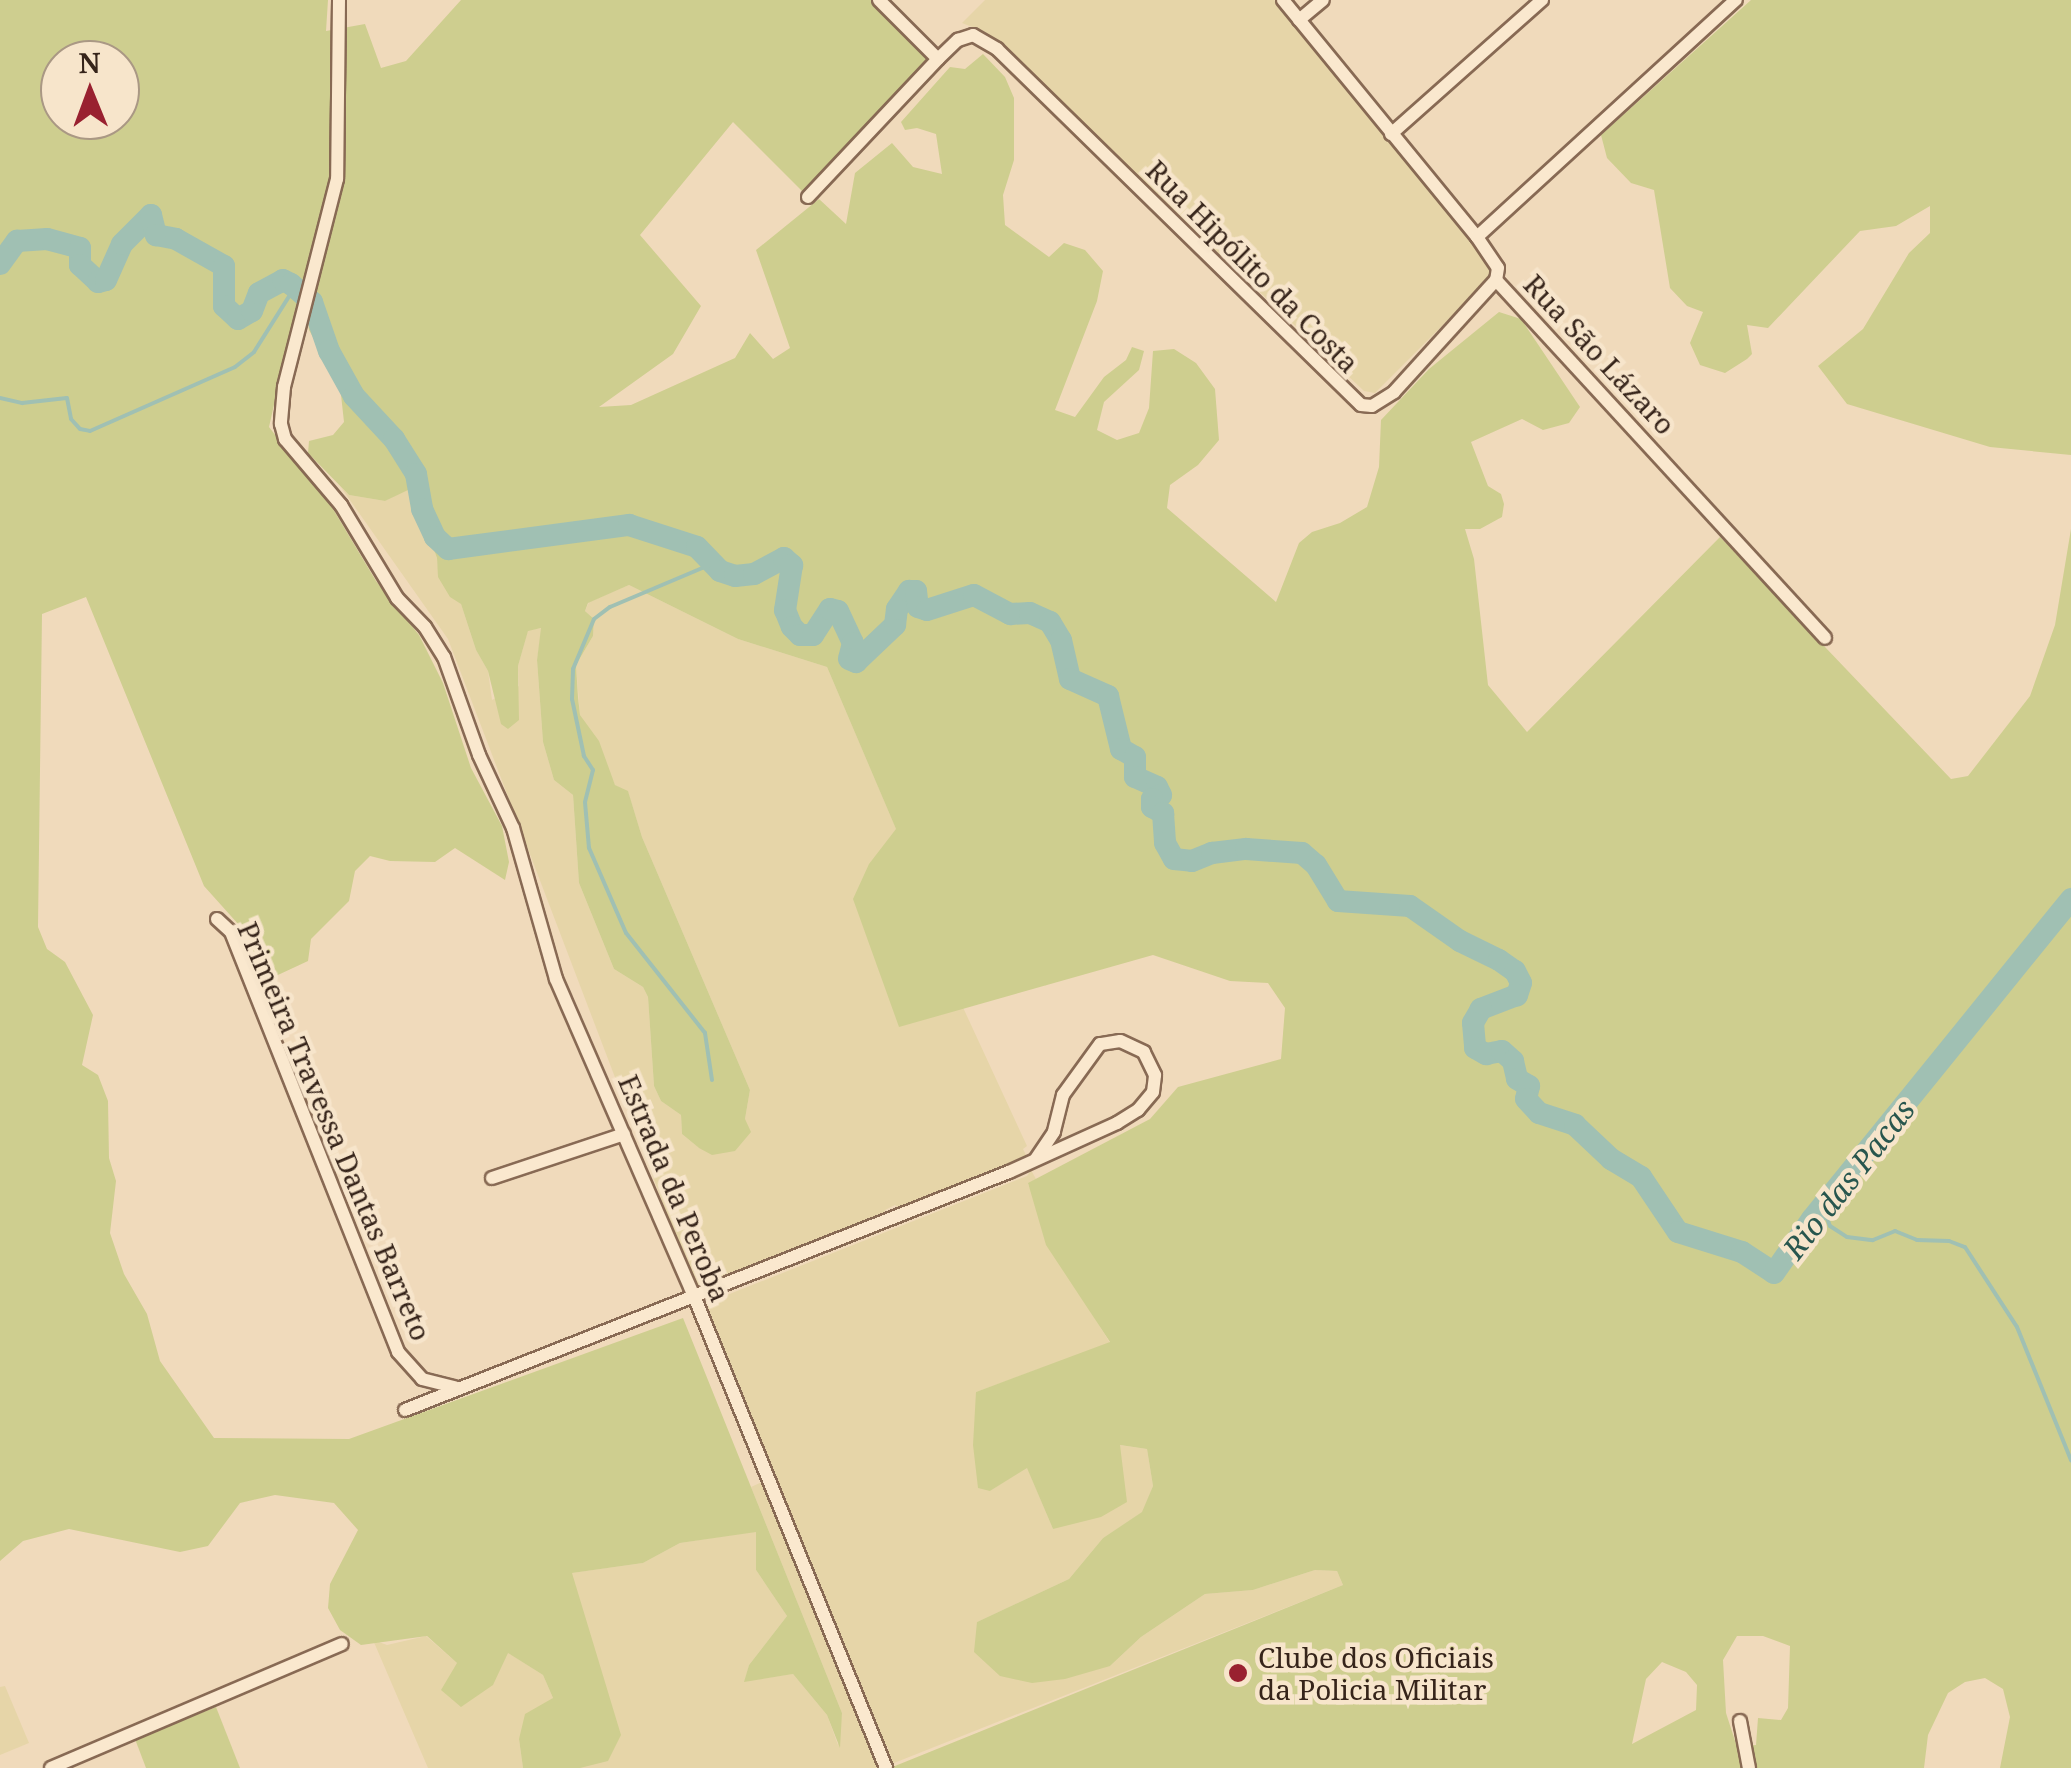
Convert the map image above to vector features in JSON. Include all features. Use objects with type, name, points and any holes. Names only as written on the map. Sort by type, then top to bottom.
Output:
[{"type":"street","name":"Estrada da Peroba","points":[[339,0],[337,178],[284,387],[280,413],[286,439],[341,505],[398,598],[425,627],[444,658],[479,756],[513,828],[556,979],[694,1296],[886,1768]]},
{"type":"street","points":[[808,197],[938,59],[878,0]]},
{"type":"street","name":"Rua São Lázaro","points":[[1282,0],[1477,236],[1498,268],[1496,280],[1658,451],[1822,636]]},
{"type":"street","points":[[1299,20],[1323,0]]},
{"type":"street","points":[[1390,134],[1542,0]]},
{"type":"street","points":[[1477,236],[1736,0]]},
{"type":"street","name":"Rua Hipólito da Costa","points":[[938,59],[958,40],[973,35],[997,49],[1361,405],[1372,406],[1394,392],[1496,280]]},
{"type":"street","name":"Primeira Travessa Dantas Barreto","points":[[217,918],[231,932],[398,1352],[422,1379],[459,1387]]},
{"type":"street","points":[[405,1410],[1036,1160],[1138,1110],[1152,1092],[1155,1076],[1144,1052],[1120,1041],[1100,1044],[1062,1096],[1054,1132],[1036,1160]]},
{"type":"street","points":[[492,1178],[624,1134]]},
{"type":"street","points":[[52,1768],[342,1644]]},
{"type":"street","points":[[1740,1721],[1748,1746],[1749,1768]]},
{"type":"shaded area","points":[[985,0],[1274,0],[1475,241],[1494,274],[1375,393],[1364,391],[985,32],[962,23]]},
{"type":"shaded area","points":[[340,486],[349,495],[385,501],[408,489],[413,493],[437,558],[439,577],[461,604],[476,650],[488,671],[492,700],[519,686],[518,666],[528,630],[542,628],[537,660],[543,742],[554,780],[573,795],[579,883],[614,969],[643,987],[648,997],[654,1086],[661,1101],[681,1115],[682,1134],[699,1148],[745,1119],[750,1090],[642,837],[628,792],[615,785],[580,715],[576,665],[593,636],[594,619],[585,611],[589,602],[629,585],[738,639],[827,667],[912,866],[918,910],[1027,1146],[1023,1149],[1029,1161],[901,1210],[895,1205],[885,1210],[882,1218],[696,1290],[448,639]]},
{"type":"shaded area","points":[[1031,1170],[1036,1179],[1028,1184],[1069,1277],[1110,1343],[976,1392],[990,1491],[1027,1467],[1053,1529],[1121,1470],[1119,1445],[1147,1449],[1153,1486],[1143,1512],[1103,1538],[1069,1579],[977,1622],[1110,1666],[1141,1637],[1205,1594],[1253,1590],[1315,1570],[1337,1571],[1343,1585],[889,1765],[888,1747],[879,1739],[706,1308],[712,1301],[1027,1176]]},
{"type":"shaded area","points":[[762,1482],[879,1768],[580,1768],[571,1573],[643,1563],[680,1543],[757,1531],[756,1570],[787,1616],[749,1665],[745,1681],[793,1674],[827,1715],[838,1745],[842,1713],[751,1487]]},
{"type":"shaded area","points":[[426,1636],[457,1663],[507,1652],[543,1675],[553,1698],[519,1739],[523,1768],[428,1768],[373,1640],[387,1645]]},
{"type":"shaded area","points":[[5,1686],[29,1743],[0,1755],[0,1687]]},
{"type":"green space","points":[[0,0],[328,0],[326,31],[365,24],[381,68],[406,61],[461,0],[871,0],[931,61],[804,193],[733,122],[640,235],[701,306],[673,354],[599,407],[631,405],[735,358],[750,333],[773,359],[790,348],[756,250],[819,199],[846,224],[855,173],[892,143],[913,167],[942,174],[936,134],[917,128],[905,130],[901,122],[950,67],[965,69],[983,54],[1005,77],[1014,98],[1014,160],[1003,195],[1005,225],[1049,257],[1064,243],[1085,250],[1103,271],[1097,301],[1055,410],[1075,417],[1104,377],[1126,360],[1132,347],[1144,351],[1139,370],[1104,402],[1097,430],[1117,440],[1139,433],[1149,408],[1153,351],[1174,349],[1196,363],[1215,389],[1219,440],[1198,465],[1170,485],[1167,508],[1276,602],[1299,543],[1312,532],[1340,523],[1367,507],[1379,467],[1381,420],[1429,369],[1499,312],[1521,319],[1580,407],[1569,423],[1543,430],[1522,419],[1471,442],[1488,486],[1501,494],[1504,504],[1502,517],[1480,529],[1465,529],[1474,559],[1488,685],[1527,732],[1720,537],[1951,779],[1968,776],[2030,696],[2055,625],[2071,529],[2071,1768],[2000,1768],[2010,1717],[2003,1689],[1985,1678],[1965,1682],[1948,1693],[1928,1735],[1924,1768],[890,1768],[1343,1585],[1337,1571],[1315,1570],[1253,1590],[1205,1594],[1141,1637],[1110,1666],[1065,1679],[1032,1683],[1000,1676],[974,1652],[977,1622],[1069,1579],[1103,1538],[1142,1512],[1153,1486],[1147,1449],[1120,1445],[1127,1502],[1101,1517],[1053,1529],[1027,1468],[990,1491],[978,1488],[973,1445],[976,1392],[1110,1342],[1046,1245],[1028,1183],[1150,1119],[1178,1087],[1281,1059],[1285,1008],[1268,983],[1230,981],[1153,955],[899,1027],[853,899],[869,864],[896,829],[827,667],[738,639],[629,585],[588,603],[585,611],[594,619],[593,636],[576,665],[580,715],[599,741],[615,785],[628,791],[642,837],[750,1090],[745,1119],[751,1132],[735,1151],[712,1155],[699,1148],[682,1134],[681,1115],[661,1101],[654,1086],[648,997],[643,987],[614,969],[579,883],[573,795],[554,780],[543,742],[537,660],[541,628],[528,631],[518,666],[519,720],[508,729],[501,724],[488,671],[476,650],[461,604],[450,597],[438,577],[437,558],[413,493],[408,490],[385,501],[349,495],[308,453],[309,441],[333,435],[344,422],[340,386],[309,330],[307,313],[315,298],[302,280],[269,427],[333,509],[376,581],[419,635],[443,683],[471,768],[502,826],[509,862],[505,880],[455,848],[435,862],[390,861],[370,856],[355,871],[349,901],[311,939],[308,961],[265,981],[239,925],[204,886],[86,597],[42,614],[38,927],[47,949],[65,962],[93,1015],[82,1065],[98,1075],[108,1101],[109,1158],[116,1181],[110,1233],[124,1274],[147,1314],[160,1361],[214,1438],[349,1439],[683,1318],[842,1713],[840,1748],[827,1715],[793,1674],[744,1682],[749,1665],[787,1616],[756,1570],[756,1532],[680,1543],[643,1563],[572,1573],[621,1735],[608,1761],[580,1768],[523,1768],[519,1739],[525,1714],[553,1698],[543,1675],[508,1653],[493,1685],[461,1707],[441,1690],[457,1663],[427,1636],[361,1645],[340,1630],[328,1608],[330,1584],[358,1530],[334,1503],[275,1495],[240,1503],[208,1546],[180,1552],[69,1529],[23,1541],[0,1561]],"holes":[[[1737,1636],[1763,1636],[1790,1646],[1788,1708],[1781,1720],[1758,1718],[1756,1745],[1737,1747],[1726,1713],[1723,1660]],[[1662,1662],[1686,1672],[1697,1685],[1696,1710],[1632,1744],[1646,1679]]]},
{"type":"green space","points":[[1751,0],[2071,0],[2071,455],[1990,447],[1847,404],[1818,366],[1863,329],[1909,253],[1930,233],[1930,206],[1896,226],[1860,231],[1768,328],[1747,325],[1752,354],[1747,359],[1725,373],[1700,365],[1690,343],[1703,312],[1687,306],[1670,288],[1654,190],[1631,183],[1607,158],[1601,135]]},
{"type":"green space","points":[[216,1707],[240,1768],[146,1768],[135,1739]]},
{"type":"waterway","name":"Rio das Pacas","points":[[0,264],[17,241],[47,239],[80,248],[80,265],[98,282],[106,280],[122,244],[151,215],[156,235],[176,239],[224,266],[224,306],[238,319],[252,311],[259,293],[283,280],[291,284],[312,302],[329,351],[354,396],[394,439],[416,474],[422,509],[435,537],[448,549],[629,525],[697,547],[720,571],[735,576],[754,574],[784,558],[792,565],[785,610],[792,627],[800,635],[813,635],[830,609],[838,611],[853,643],[849,659],[856,662],[895,625],[897,609],[909,591],[916,591],[918,607],[927,610],[974,595],[1010,614],[1030,613],[1050,622],[1061,640],[1070,679],[1108,696],[1121,749],[1135,757],[1135,777],[1157,787],[1161,795],[1152,799],[1152,807],[1163,813],[1165,843],[1174,859],[1192,861],[1212,853],[1246,849],[1302,853],[1316,865],[1338,901],[1410,906],[1460,941],[1515,971],[1521,983],[1517,995],[1481,1009],[1473,1023],[1475,1048],[1486,1054],[1502,1051],[1513,1061],[1517,1079],[1529,1086],[1526,1099],[1539,1113],[1575,1125],[1611,1159],[1641,1177],[1678,1232],[1742,1252],[1774,1273],[1812,1219],[2071,899]]},
{"type":"waterway","points":[[0,398],[22,403],[67,398],[71,419],[80,429],[90,431],[235,367],[254,352],[295,287]]},
{"type":"waterway","points":[[712,1080],[705,1033],[626,933],[589,848],[585,802],[593,770],[584,756],[572,699],[573,669],[594,619],[610,607],[714,563]]},
{"type":"waterway","points":[[1823,1206],[1830,1226],[1847,1237],[1873,1240],[1895,1231],[1917,1240],[1949,1241],[1965,1247],[2017,1327],[2071,1460]]},
{"type":"place","name":"Clube dos Oficiais da Policia Militar","points":[[1238,1673]]}]
